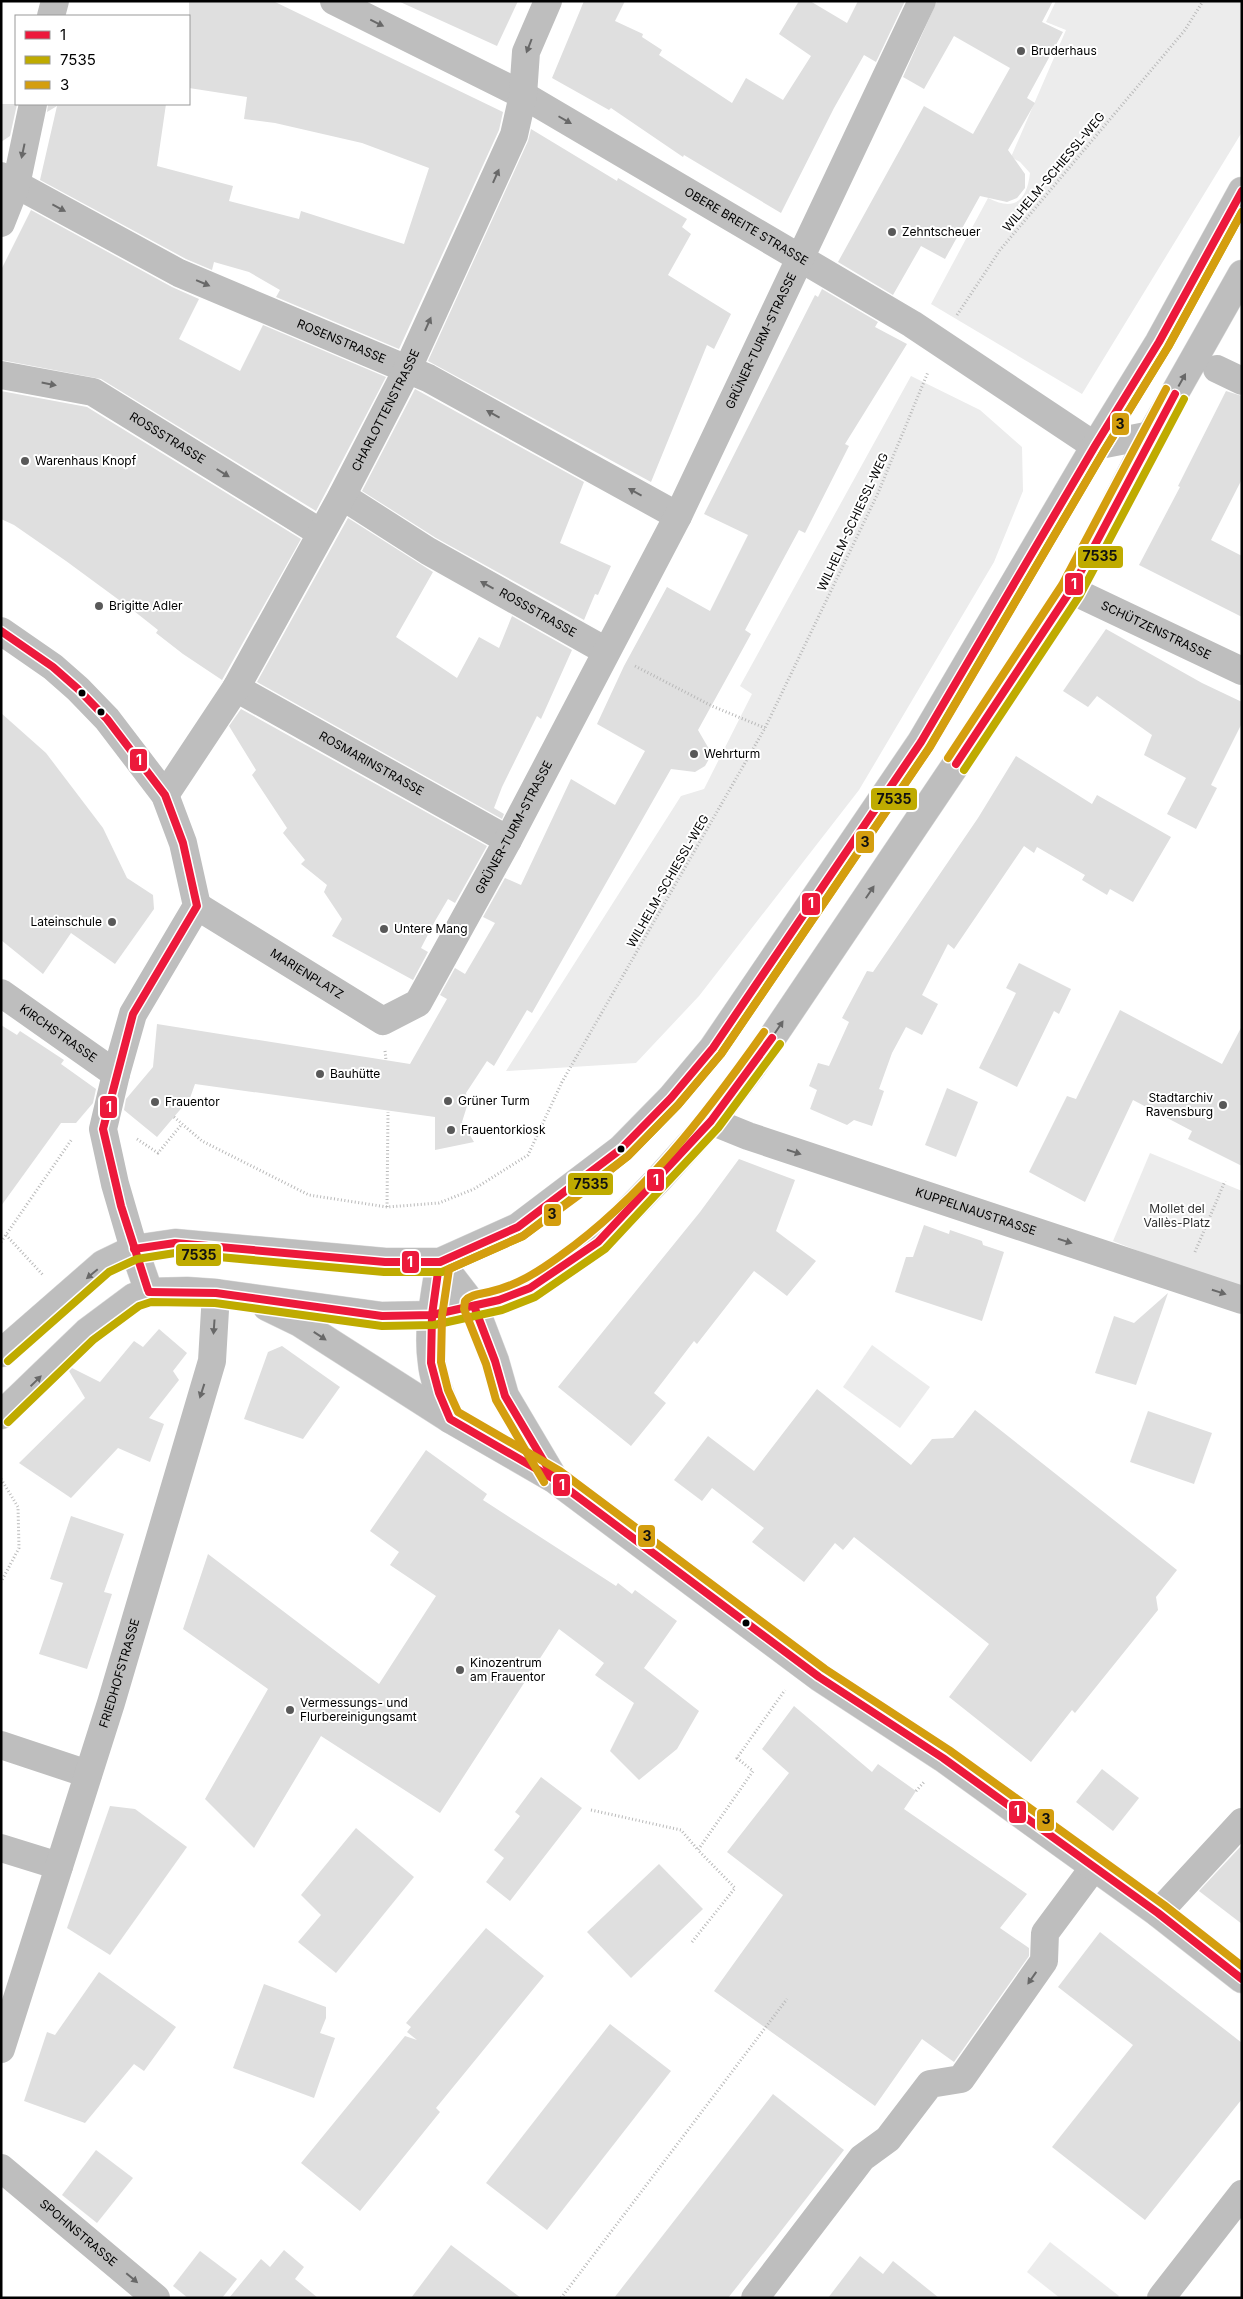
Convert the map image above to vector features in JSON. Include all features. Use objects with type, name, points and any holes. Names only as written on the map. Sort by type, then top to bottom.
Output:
[{"type":"street","points":[[51,15],[54,1]]},
{"type":"street","name":"OBERE BREITE STRASSE","points":[[334,1],[523,95],[940,342],[1095,446]]},
{"type":"street","name":"CHARLOTTENSTRASSE","points":[[165,795],[236,688],[342,496],[408,368],[514,135],[523,95],[526,52],[548,1]]},
{"type":"street","name":"GRÜNER-TURM-STRASSE","points":[[418,1002],[508,840],[678,516],[922,1]]},
{"type":"street","points":[[1,223],[9,181],[33,105]]},
{"type":"street","name":"ROSENSTRASSE","points":[[9,181],[179,273],[408,368],[678,516]]},
{"type":"street","points":[[1,1353],[103,1264],[134,1249],[174,1243],[384,1262],[440,1262],[518,1227],[620,1149],[671,1098],[713,1048],[921,742],[1095,446],[1159,342],[1242,191]]},
{"type":"street","points":[[1,1415],[87,1332],[134,1297],[149,1292],[187,1290],[382,1316],[432,1315],[499,1300],[530,1288],[598,1242],[658,1180],[711,1121],[753,1066],[1070,590],[1151,435],[1242,274]]},
{"type":"street","points":[[1217,369],[1242,381]]},
{"type":"street","name":"ROSSSTRASSE","points":[[1,375],[93,392],[320,533]]},
{"type":"street","points":[[1095,446],[1151,435]]},
{"type":"street","name":"ROSSSTRASSE","points":[[342,496],[428,551],[606,651]]},
{"type":"street","name":"SCHÜTZENSTRASSE","points":[[1070,590],[1242,671]]},
{"type":"street","points":[[1,631],[53,667],[107,719],[165,795],[183,843],[197,906],[133,1014],[116,1074],[104,1129],[115,1184],[149,1292]]},
{"type":"street","name":"ROSMARINSTRASSE","points":[[236,688],[508,840]]},
{"type":"street","name":"MARIENPLATZ","points":[[197,906],[383,1021],[418,1002]]},
{"type":"street","name":"KIRCHSTRASSE","points":[[1,993],[116,1074]]},
{"type":"street","name":"KUPPELNAUSTRASSE","points":[[711,1121],[748,1136],[1242,1300]]},
{"type":"street","points":[[440,1262],[474,1306],[505,1396],[554,1479]]},
{"type":"street","points":[[440,1262],[432,1315],[432,1363],[439,1393],[450,1419]]},
{"type":"street","name":"FRIEDHOFSTRASSE","points":[[1,2049],[88,1774],[212,1361],[216,1293]]},
{"type":"street","points":[[245,1297],[300,1323],[450,1419],[554,1479],[819,1677],[943,1758],[1158,1913],[1242,1978]]},
{"type":"street","points":[[1,1744],[88,1774]]},
{"type":"street","points":[[1158,1913],[1242,1822]]},
{"type":"street","points":[[1,1848],[59,1866]]},
{"type":"street","points":[[754,2298],[862,2158],[888,2139],[930,2084],[961,2079],[1044,1962],[1045,1933],[1094,1867]]},
{"type":"street","name":"SPOHNSTRASSE","points":[[1,2168],[156,2298]]},
{"type":"street","points":[[1161,2298],[1242,2194]]},
{"type":"path","name":"WILHELM-SCHIESSL-WEG","points":[[174,1117],[202,1141],[309,1195],[387,1207],[438,1203],[474,1189],[528,1155],[562,1082],[765,728],[878,493],[940,342],[1000,250],[1185,30],[1203,1]]},
{"type":"path","points":[[606,651],[712,706],[765,728]]},
{"type":"path","points":[[387,1207],[388,1112]]},
{"type":"path","points":[[1,1242],[77,1131],[120,1127],[158,1154],[182,1124]]},
{"type":"path","points":[[1184,1280],[1225,1181]]},
{"type":"path","points":[[6,1234],[44,1277]]},
{"type":"path","points":[[1,1479],[18,1507],[19,1548],[1,1582]]},
{"type":"path","points":[[698,1850],[753,1771],[737,1758],[793,1680],[800,1661]]},
{"type":"path","points":[[591,1810],[681,1830],[735,1888],[692,1942]]},
{"type":"path","points":[[561,2298],[787,1999]]},
{"type":"green space","points":[[1056,1],[1242,1],[1242,132],[1082,394],[931,304],[988,198],[1006,204],[1012,203],[1018,201],[1026,190],[1030,173],[1020,162],[1011,157],[1066,30],[1046,22]]},
{"type":"green space","points":[[911,376],[980,410],[1022,447],[1023,491],[994,562],[859,790],[699,996],[636,1063],[506,1071],[681,796],[704,789],[752,694],[740,686]]},
{"type":"green space","name":"Mollet del Vallès-Platz","points":[[1150,1153],[1242,1191],[1242,1292],[1113,1241]]},
{"type":"green space","points":[[872,1345],[930,1387],[900,1428],[843,1387]]},
{"type":"green space","points":[[1050,2242],[1119,2296],[1117,2298],[1060,2298],[1027,2272]]},
{"type":"building","points":[[189,1],[273,1],[503,112],[499,130],[399,349],[276,297],[280,290],[249,272],[214,262],[212,270],[186,259],[40,180],[57,106],[47,112],[48,105],[166,105],[157,166],[233,186],[229,201],[299,219],[301,211],[404,244],[429,168],[362,143],[275,123],[244,119],[247,97],[190,88]]},
{"type":"building","points":[[398,1],[518,1],[497,46]]},
{"type":"building","points":[[584,1],[625,1],[615,21],[643,34],[642,37],[662,50],[659,55],[732,103],[746,78],[783,100],[811,56],[779,34],[799,1],[810,1],[847,23],[858,1],[905,1],[876,62],[864,55],[834,108],[781,213],[684,155],[683,157],[611,108],[609,110],[552,78]]},
{"type":"building","points":[[937,1],[1053,1],[1042,22],[1063,32],[1027,98],[1035,103],[1008,150],[1025,174],[1025,188],[1017,198],[1007,202],[980,196],[945,259],[921,246],[893,295],[838,262],[924,106],[973,134],[1010,68],[954,36],[924,89],[903,77]]},
{"type":"building","points":[[1,104],[15,104],[17,105],[10,136],[1,142]]},
{"type":"building","points":[[531,129],[617,181],[618,178],[687,219],[682,227],[691,234],[668,275],[731,314],[714,349],[707,345],[651,482],[428,361],[528,141]]},
{"type":"building","points":[[31,210],[172,287],[199,299],[179,339],[240,371],[263,325],[386,377],[316,511],[101,379],[1,360],[1,270]]},
{"type":"building","points":[[822,289],[878,322],[875,327],[907,344],[845,444],[849,446],[805,533],[799,530],[745,630],[751,634],[698,730],[709,749],[709,759],[705,766],[695,772],[671,769],[532,1013],[527,1010],[494,1066],[487,1061],[466,1093],[468,1103],[462,1122],[474,1142],[435,1150],[435,1117],[195,1084],[190,1098],[157,1137],[124,1110],[126,1099],[153,1067],[157,1024],[410,1064],[447,999],[440,995],[455,968],[465,974],[495,923],[483,917],[505,878],[521,885],[571,779],[615,805],[645,751],[597,724],[624,666],[667,587],[710,611],[748,535],[704,514],[815,295],[818,297]]},
{"type":"building","points":[[415,389],[584,482],[560,543],[611,566],[598,595],[595,594],[584,620],[436,538],[362,491]]},
{"type":"building","points":[[1,391],[87,407],[301,539],[222,680],[183,654],[156,633],[158,630],[66,561],[14,525],[1,519]]},
{"type":"building","points":[[1226,391],[1242,396],[1242,479],[1211,540],[1242,556],[1242,617],[1139,565],[1180,487],[1178,486]]},
{"type":"building","points":[[348,518],[433,572],[396,637],[457,678],[479,637],[499,648],[512,616],[572,650],[541,719],[537,716],[502,787],[494,808],[504,814],[502,819],[257,682]]},
{"type":"building","points":[[1106,629],[1202,683],[1242,702],[1242,723],[1211,785],[1217,788],[1196,829],[1167,814],[1186,778],[1144,755],[1152,735],[1097,696],[1088,707],[1063,691]]},
{"type":"building","points":[[241,709],[487,846],[455,903],[448,899],[435,921],[421,948],[428,952],[413,980],[332,936],[342,919],[324,892],[327,885],[301,864],[305,860],[283,833],[287,828],[252,775],[256,770],[229,726]]},
{"type":"building","points":[[1,713],[46,753],[103,828],[127,878],[153,895],[154,909],[115,964],[71,933],[43,974],[1,940]]},
{"type":"building","points":[[1016,756],[1092,804],[1097,795],[1171,837],[1133,902],[1110,889],[1107,895],[1082,880],[1085,875],[1037,847],[1034,853],[1024,846],[954,949],[948,944],[922,995],[938,1004],[922,1035],[906,1027],[892,1053],[879,1089],[884,1091],[872,1126],[854,1120],[847,1125],[810,1109],[817,1090],[809,1086],[818,1063],[829,1066],[849,1022],[842,1018],[867,971],[873,972],[978,818]]},
{"type":"building","points":[[1019,963],[1071,989],[1059,1014],[1054,1011],[1017,1087],[979,1068],[1016,993],[1006,988]]},
{"type":"building","points":[[1120,1010],[1222,1064],[1242,1026],[1242,1166],[1188,1139],[1192,1131],[1133,1100],[1085,1202],[1029,1172],[1067,1096],[1076,1099]]},
{"type":"building","points":[[1,1025],[17,1035],[20,1031],[64,1060],[61,1064],[96,1089],[93,1103],[76,1123],[61,1123],[1,1206]]},
{"type":"building","points":[[947,1088],[978,1102],[956,1157],[925,1145]]},
{"type":"building","points":[[739,1159],[795,1180],[776,1231],[816,1261],[787,1296],[754,1271],[697,1344],[694,1341],[654,1393],[666,1403],[631,1446],[558,1387],[700,1212]]},
{"type":"building","points":[[924,1225],[949,1234],[950,1230],[982,1241],[983,1245],[1004,1252],[982,1321],[895,1292],[906,1257],[913,1257]]},
{"type":"building","points":[[1168,1293],[1136,1385],[1095,1373],[1114,1316],[1134,1323]]},
{"type":"building","points":[[159,1329],[187,1353],[173,1371],[179,1380],[149,1418],[164,1424],[150,1462],[118,1448],[71,1498],[19,1463],[85,1398],[69,1371],[72,1368],[100,1382],[134,1341],[143,1347]]},
{"type":"building","points":[[282,1346],[340,1387],[303,1439],[244,1419],[268,1352]]},
{"type":"building","points":[[817,1389],[911,1465],[932,1439],[953,1438],[975,1410],[1177,1570],[1156,1597],[1158,1610],[1075,1713],[1072,1710],[1031,1762],[949,1697],[989,1644],[854,1537],[843,1550],[835,1543],[804,1582],[752,1542],[764,1528],[712,1488],[702,1501],[674,1480],[708,1436],[754,1471]]},
{"type":"building","points":[[1148,1411],[1212,1433],[1194,1484],[1130,1462]]},
{"type":"building","points":[[426,1450],[487,1494],[483,1500],[616,1586],[618,1583],[632,1594],[635,1590],[677,1621],[644,1668],[699,1711],[677,1749],[639,1780],[610,1751],[634,1703],[595,1675],[604,1663],[559,1629],[440,1813],[321,1736],[254,1848],[205,1799],[268,1689],[183,1629],[208,1554],[379,1684],[436,1596],[390,1565],[399,1552],[370,1531]]},
{"type":"building","points":[[71,1516],[124,1534],[104,1592],[112,1594],[87,1669],[39,1654],[63,1583],[50,1579]]},
{"type":"building","points":[[794,1706],[872,1772],[878,1764],[916,1791],[904,1809],[1027,1894],[1000,1928],[1029,1948],[1029,1956],[954,2062],[922,2039],[875,2106],[714,1991],[783,1895],[727,1852],[789,1773],[762,1749]]},
{"type":"building","points":[[1102,1769],[1139,1798],[1113,1831],[1076,1802]]},
{"type":"building","points":[[541,1777],[582,1808],[510,1901],[486,1882],[504,1858],[494,1850],[520,1816],[515,1812]]},
{"type":"building","points":[[110,1806],[135,1809],[187,1847],[110,1955],[67,1928]]},
{"type":"building","points":[[356,1828],[414,1877],[336,1973],[298,1942],[321,1915],[301,1895]]},
{"type":"building","points":[[1242,1845],[1242,1924],[1199,1891]]},
{"type":"building","points":[[659,1864],[703,1909],[631,1978],[587,1932]]},
{"type":"building","points":[[486,1928],[544,1976],[436,2108],[440,2112],[360,2211],[301,2163],[405,2036],[417,2040],[407,2032],[411,2027],[406,2023]]},
{"type":"building","points":[[1100,1932],[1242,2043],[1242,2099],[1145,2220],[1052,2147],[1133,2045],[1058,1987]]},
{"type":"building","points":[[99,1972],[176,2027],[144,2071],[134,2064],[85,2123],[24,2101],[47,2032],[55,2035]]},
{"type":"building","points":[[264,1984],[326,2007],[326,2018],[320,2033],[335,2038],[314,2098],[233,2068]]},
{"type":"building","points":[[610,2024],[671,2071],[547,2230],[486,2183]]},
{"type":"building","points":[[773,2094],[844,2150],[774,2240],[728,2298],[614,2298]]},
{"type":"building","points":[[96,2150],[133,2178],[97,2223],[62,2195]]},
{"type":"building","points":[[451,2245],[521,2298],[411,2298]]},
{"type":"building","points":[[284,2250],[304,2267],[295,2279],[318,2298],[229,2298],[261,2259],[270,2267]]},
{"type":"building","points":[[200,2251],[237,2279],[222,2298],[188,2298],[173,2286]]},
{"type":"building","points":[[860,2256],[883,2274],[893,2261],[939,2298],[828,2298]]},
{"type":"transit line","name":"1","points":[[134,1249],[175,1243],[385,1262],[440,1262],[518,1227],[621,1149],[671,1098],[713,1048],[921,742],[1095,446],[1159,342],[1242,191]]},
{"type":"transit line","name":"7535","points":[[8,1361],[109,1272],[137,1259],[175,1253],[384,1272],[442,1272],[523,1236],[628,1156],[678,1105],[721,1054],[929,748],[1104,451],[1168,347],[1242,212]]},
{"type":"transit line","name":"3","points":[[1242,212],[1168,347],[1104,451],[930,747],[721,1054],[678,1105],[628,1156],[583,1192],[523,1236],[449,1269],[442,1316],[441,1362],[448,1390],[458,1412],[560,1471],[825,1669],[949,1750],[1164,1905],[1242,1966]]},
{"type":"transit line","name":"3","points":[[948,758],[1062,585],[1166,389]]},
{"type":"transit line","name":"1","points":[[956,764],[1071,590],[1175,394]]},
{"type":"transit line","name":"7535","points":[[964,770],[1080,595],[1184,399]]},
{"type":"transit line","name":"1","points":[[1,631],[53,667],[107,719],[165,795],[183,843],[197,906],[133,1014],[103,1129],[121,1206],[148,1290]]},
{"type":"transit line","name":"3","points":[[544,1482],[496,1400],[486,1364],[464,1309],[465,1301],[473,1296],[508,1286],[535,1273],[590,1233],[619,1208],[646,1181],[696,1123],[764,1032]]},
{"type":"transit line","name":"1","points":[[149,1292],[216,1293],[382,1316],[432,1315],[499,1300],[530,1288],[598,1242],[711,1121],[772,1038]]},
{"type":"transit line","name":"7535","points":[[8,1422],[93,1340],[139,1306],[151,1302],[215,1303],[382,1326],[434,1325],[502,1310],[535,1297],[605,1249],[718,1128],[780,1044]]},
{"type":"transit line","name":"1","points":[[438,1272],[432,1315],[431,1363],[439,1393],[450,1419],[554,1479],[819,1677],[943,1758],[1158,1913],[1242,1979]]},
{"type":"transit line","name":"1","points":[[474,1306],[495,1361],[505,1396],[552,1475]]},
{"type":"place","name":"Bruderhaus","points":[[1021,51]]},
{"type":"place","name":"Zehntscheuer","points":[[892,232]]},
{"type":"place","name":"Warenhaus Knopf","points":[[25,461]]},
{"type":"place","name":"Brigitte Adler","points":[[99,606]]},
{"type":"place","name":"Wehrturm","points":[[694,754]]},
{"type":"place","name":"Lateinschule","points":[[112,922]]},
{"type":"place","name":"Untere Mang","points":[[384,929]]},
{"type":"place","name":"Bauhütte","points":[[320,1074]]},
{"type":"place","name":"Grüner Turm","points":[[448,1101]]},
{"type":"place","name":"Frauentor","points":[[155,1102]]},
{"type":"place","name":"Stadtarchiv Ravensburg","points":[[1223,1105]]},
{"type":"place","name":"Frauentorkiosk","points":[[451,1130]]},
{"type":"place","name":"Kinozentrum am Frauentor","points":[[460,1670]]},
{"type":"place","name":"Vermessungs- und Flurbereinigungsamt","points":[[290,1710]]}]
